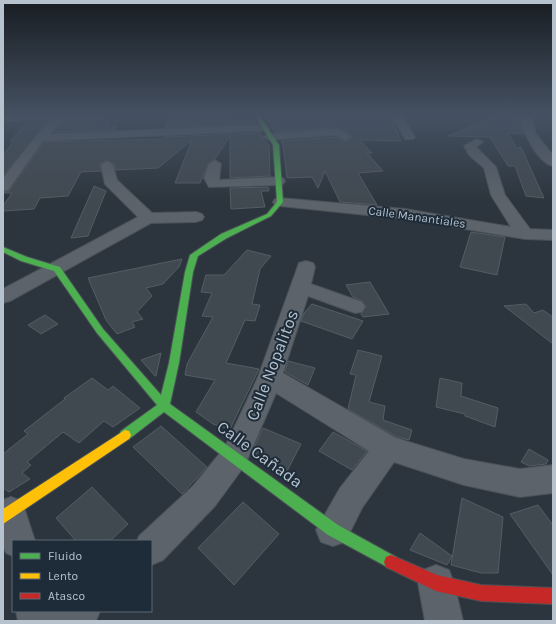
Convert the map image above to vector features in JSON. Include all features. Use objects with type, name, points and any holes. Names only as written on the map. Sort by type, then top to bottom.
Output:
[{"type":"street","points":[[3,187],[35,144]]},
{"type":"street","points":[[10,523],[164,406],[174,363],[189,272],[194,255],[224,236],[269,215],[280,202],[275,144]]},
{"type":"street","points":[[473,144],[470,146],[473,152],[490,167],[491,178],[496,193],[525,234]]},
{"type":"street","points":[[536,144],[553,162]]},
{"type":"street","points":[[215,164],[211,178],[214,184],[278,181]]},
{"type":"street","points":[[107,165],[110,181],[148,218]]},
{"type":"street","name":"Calle Manantiales","points":[[280,202],[404,214],[525,234],[553,235]]},
{"type":"street","points":[[3,297],[57,269],[100,243],[148,218],[196,217]]},
{"type":"street","points":[[3,249],[24,259],[57,269]]},
{"type":"street","name":"Calle Cañada","points":[[57,269],[100,330],[164,406],[235,456],[333,530],[375,556],[436,583],[481,593],[553,596]]},
{"type":"street","name":"Calle Nopalitos","points":[[152,547],[204,496],[235,456],[270,377],[303,277],[355,307]]},
{"type":"street","points":[[270,377],[388,448],[464,472],[520,483],[553,479]]},
{"type":"street","points":[[333,530],[351,498],[388,448]]},
{"type":"street","points":[[436,583],[444,621]]},
{"type":"street","points":[[70,621],[80,612]]},
{"type":"building","points":[[12,144],[29,144],[3,176],[3,155]]},
{"type":"building","points":[[42,144],[187,144],[158,168],[116,170],[114,164],[106,160],[100,164],[101,171],[81,172],[68,196],[40,198],[34,209],[3,211],[3,206],[12,193],[3,192],[9,191]]},
{"type":"building","points":[[190,144],[225,144],[215,159],[208,164],[200,183],[175,183]]},
{"type":"building","points":[[230,144],[269,145],[270,176],[230,178]]},
{"type":"building","points":[[364,144],[372,153],[367,153],[383,171],[358,173],[377,205],[340,202],[325,171],[318,188],[312,177],[287,178],[283,145]]},
{"type":"building","points":[[494,144],[515,144],[517,148],[521,147],[544,198],[526,196],[515,166],[508,166]]},
{"type":"building","points":[[94,186],[106,191],[88,236],[71,238]]},
{"type":"building","points":[[268,187],[269,191],[261,191],[265,207],[231,209],[230,188]]},
{"type":"building","points":[[471,232],[505,237],[497,275],[460,267]]},
{"type":"building","points":[[247,250],[271,256],[260,269],[252,304],[260,305],[255,321],[245,320],[226,363],[259,369],[230,429],[213,424],[196,412],[215,380],[185,375],[187,364],[213,317],[202,316],[212,293],[201,292],[206,275],[224,275]]},
{"type":"building","points":[[182,259],[179,267],[163,284],[146,288],[152,296],[137,312],[143,319],[132,322],[135,327],[117,334],[106,320],[88,278]]},
{"type":"building","points":[[370,282],[389,314],[363,317],[361,314],[366,306],[362,301],[353,297],[346,285]]},
{"type":"building","points":[[312,304],[363,321],[352,339],[301,321],[304,313]]},
{"type":"building","points":[[526,304],[534,313],[543,310],[553,317],[553,344],[504,306]]},
{"type":"building","points":[[45,315],[58,324],[41,334],[28,325]]},
{"type":"building","points":[[358,350],[382,356],[369,402],[385,406],[383,420],[412,430],[409,440],[397,437],[348,409],[356,375],[350,374]]},
{"type":"building","points":[[161,353],[156,376],[155,376],[141,360]]},
{"type":"building","points":[[288,361],[315,368],[308,385],[285,372]]},
{"type":"building","points":[[92,378],[108,390],[113,386],[140,408],[113,427],[104,421],[79,443],[63,432],[27,462],[31,465],[22,473],[30,479],[9,492],[3,488],[3,454],[28,434],[24,431],[65,399],[64,398]]},
{"type":"building","points":[[440,378],[462,383],[461,396],[498,408],[495,427],[465,416],[465,414],[436,407]]},
{"type":"building","points":[[161,426],[207,467],[182,494],[133,447]]},
{"type":"building","points":[[263,428],[301,444],[287,471],[269,463],[252,452]]},
{"type":"building","points":[[333,432],[367,451],[352,470],[319,451]]},
{"type":"building","points":[[529,449],[548,460],[546,464],[529,466],[521,462]]},
{"type":"building","points":[[92,487],[128,524],[111,540],[75,540],[56,518]]},
{"type":"building","points":[[462,498],[503,517],[498,573],[481,573],[451,565]]},
{"type":"building","points":[[243,502],[279,534],[234,585],[198,548]]},
{"type":"building","points":[[538,505],[553,525],[553,575],[510,514]]},
{"type":"building","points":[[420,533],[452,556],[447,565],[410,550]]},
{"type":"traffic: fast","points":[[125,435],[164,406],[174,363],[189,272],[194,255],[224,236],[269,215],[280,202],[275,144]]},
{"type":"traffic: fast","points":[[3,249],[24,259],[57,269],[100,331],[164,406],[333,530],[391,562]]},
{"type":"traffic: slow","points":[[3,517],[125,435]]},
{"type":"traffic: jam","points":[[391,562],[436,583],[481,593],[553,596]]}]
